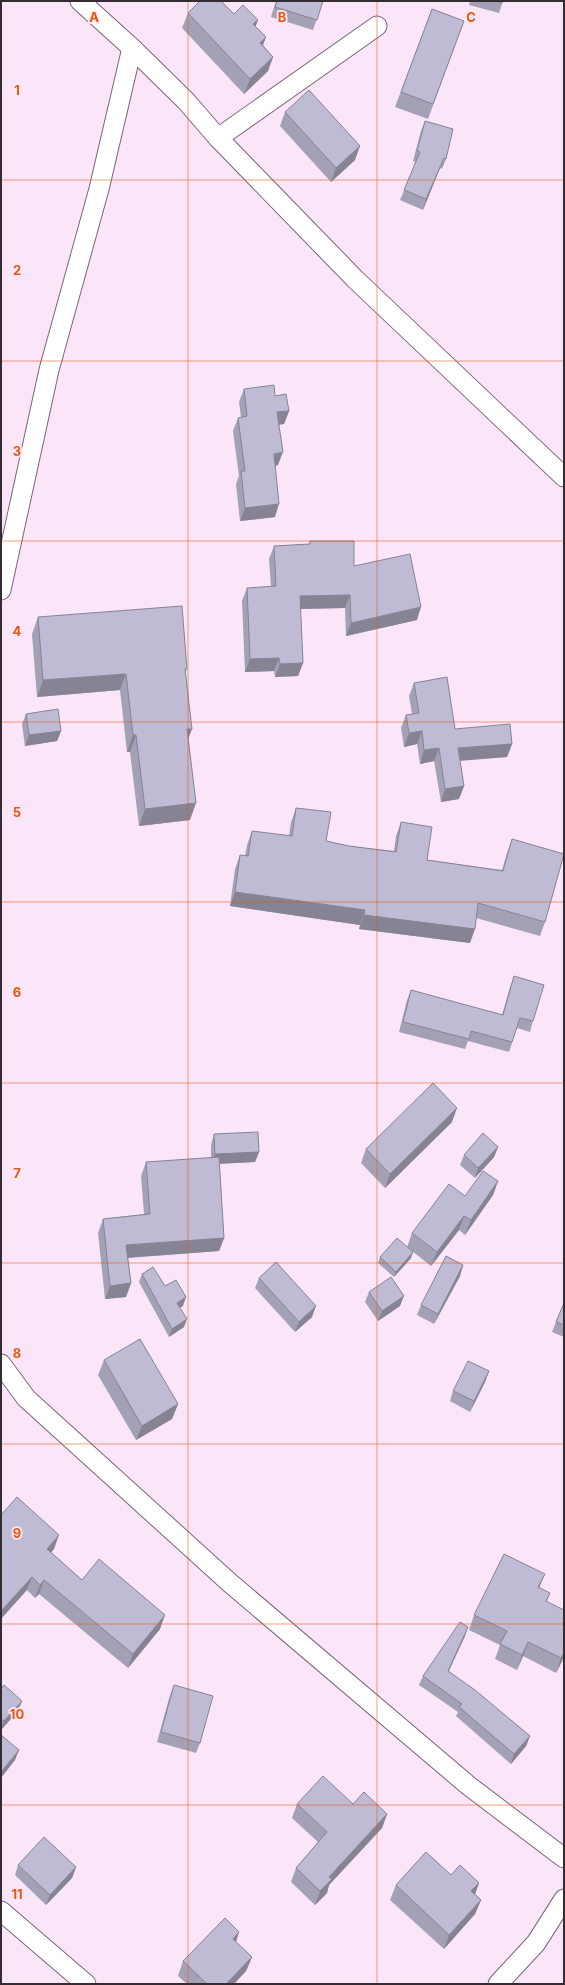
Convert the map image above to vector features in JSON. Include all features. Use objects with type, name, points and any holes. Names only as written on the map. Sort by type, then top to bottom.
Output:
[{"type":"street","points":[[80,1],[132,48],[186,101],[218,138],[355,279],[564,478]]},
{"type":"street","points":[[218,138],[377,26]]},
{"type":"street","points":[[1,590],[6,550],[49,370],[99,189],[132,48]]},
{"type":"street","points":[[1,1364],[26,1398],[230,1583],[468,1786],[564,1858]]},
{"type":"street","points":[[498,1984],[536,1943],[564,1899]]},
{"type":"street","points":[[1,1911],[86,1984]]},
{"type":"building","points":[[200,1],[221,1],[234,14],[243,5],[258,20],[253,24],[266,37],[260,43],[273,57],[250,79],[188,13]]},
{"type":"building","points":[[277,1],[323,1],[317,20],[275,7]]},
{"type":"building","points":[[432,9],[464,21],[433,104],[401,92]]},
{"type":"building","points":[[309,90],[360,146],[336,168],[285,112]]},
{"type":"building","points":[[425,121],[453,129],[446,159],[444,158],[426,199],[404,190],[420,152],[417,151]]},
{"type":"building","points":[[274,385],[275,396],[286,394],[289,411],[277,412],[283,452],[274,454],[279,504],[245,508],[241,471],[245,471],[238,418],[247,416],[244,389]]},
{"type":"building","points":[[310,541],[354,541],[354,566],[410,554],[421,607],[351,623],[350,595],[300,596],[303,663],[280,664],[279,658],[250,659],[247,588],[276,586],[274,546],[310,544]]},
{"type":"building","points":[[182,606],[187,669],[185,669],[192,729],[187,729],[196,803],[145,809],[136,735],[133,735],[126,674],[43,680],[38,617]]},
{"type":"building","points":[[447,677],[455,729],[510,724],[512,744],[458,748],[464,786],[445,789],[439,748],[424,750],[422,731],[409,733],[406,715],[419,713],[414,683]]},
{"type":"building","points":[[58,709],[61,731],[29,735],[26,714]]},
{"type":"building","points":[[296,808],[331,812],[326,841],[349,846],[396,852],[401,822],[432,827],[427,860],[503,871],[512,839],[564,854],[545,922],[478,903],[475,929],[364,915],[365,910],[235,892],[240,855],[248,856],[252,831],[292,836]]},
{"type":"building","points":[[514,976],[544,985],[533,1021],[520,1018],[512,1042],[471,1031],[469,1039],[403,1022],[411,990],[503,1015]]},
{"type":"building","points":[[433,1083],[457,1108],[390,1174],[366,1149]]},
{"type":"building","points":[[258,1132],[259,1152],[215,1154],[214,1134]]},
{"type":"building","points":[[483,1133],[498,1147],[478,1168],[464,1155]]},
{"type":"building","points":[[219,1157],[224,1238],[126,1245],[131,1283],[110,1286],[103,1219],[150,1214],[146,1162]]},
{"type":"building","points":[[483,1171],[498,1181],[471,1220],[464,1216],[437,1252],[412,1233],[449,1184],[465,1196]]},
{"type":"building","points":[[397,1238],[413,1252],[396,1272],[380,1257]]},
{"type":"building","points":[[446,1256],[463,1265],[438,1314],[421,1305]]},
{"type":"building","points":[[276,1262],[316,1306],[299,1322],[259,1278]]},
{"type":"building","points":[[153,1267],[165,1286],[176,1280],[186,1297],[177,1303],[187,1319],[172,1329],[142,1274]]},
{"type":"building","points":[[391,1277],[404,1296],[382,1311],[369,1292]]},
{"type":"building","points":[[564,1303],[564,1325],[556,1322]]},
{"type":"building","points":[[140,1339],[178,1404],[142,1426],[104,1360]]},
{"type":"building","points":[[468,1361],[489,1371],[474,1401],[453,1391]]},
{"type":"building","points":[[17,1497],[59,1535],[47,1549],[82,1580],[99,1559],[165,1615],[133,1654],[44,1580],[40,1585],[32,1577],[1,1611],[1,1515]]},
{"type":"building","points":[[504,1554],[545,1574],[538,1587],[550,1593],[546,1601],[564,1610],[564,1653],[561,1658],[528,1642],[522,1655],[500,1644],[507,1631],[474,1615]]},
{"type":"building","points":[[460,1622],[468,1627],[448,1671],[475,1690],[530,1736],[514,1754],[459,1707],[462,1704],[423,1676]]},
{"type":"building","points":[[4,1685],[22,1701],[4,1721],[1,1719],[1,1689]]},
{"type":"building","points":[[174,1685],[213,1696],[200,1743],[161,1732]]},
{"type":"building","points":[[1,1735],[19,1750],[1,1772]]},
{"type":"building","points":[[323,1776],[353,1804],[364,1792],[387,1814],[329,1877],[332,1879],[320,1891],[296,1868],[327,1832],[297,1804]]},
{"type":"building","points":[[44,1837],[76,1867],[50,1895],[18,1865]]},
{"type":"building","points":[[426,1852],[451,1875],[460,1865],[479,1883],[471,1891],[481,1900],[449,1935],[396,1885]]},
{"type":"building","points":[[225,1918],[239,1932],[233,1939],[252,1957],[226,1984],[207,1984],[183,1961]]}]
